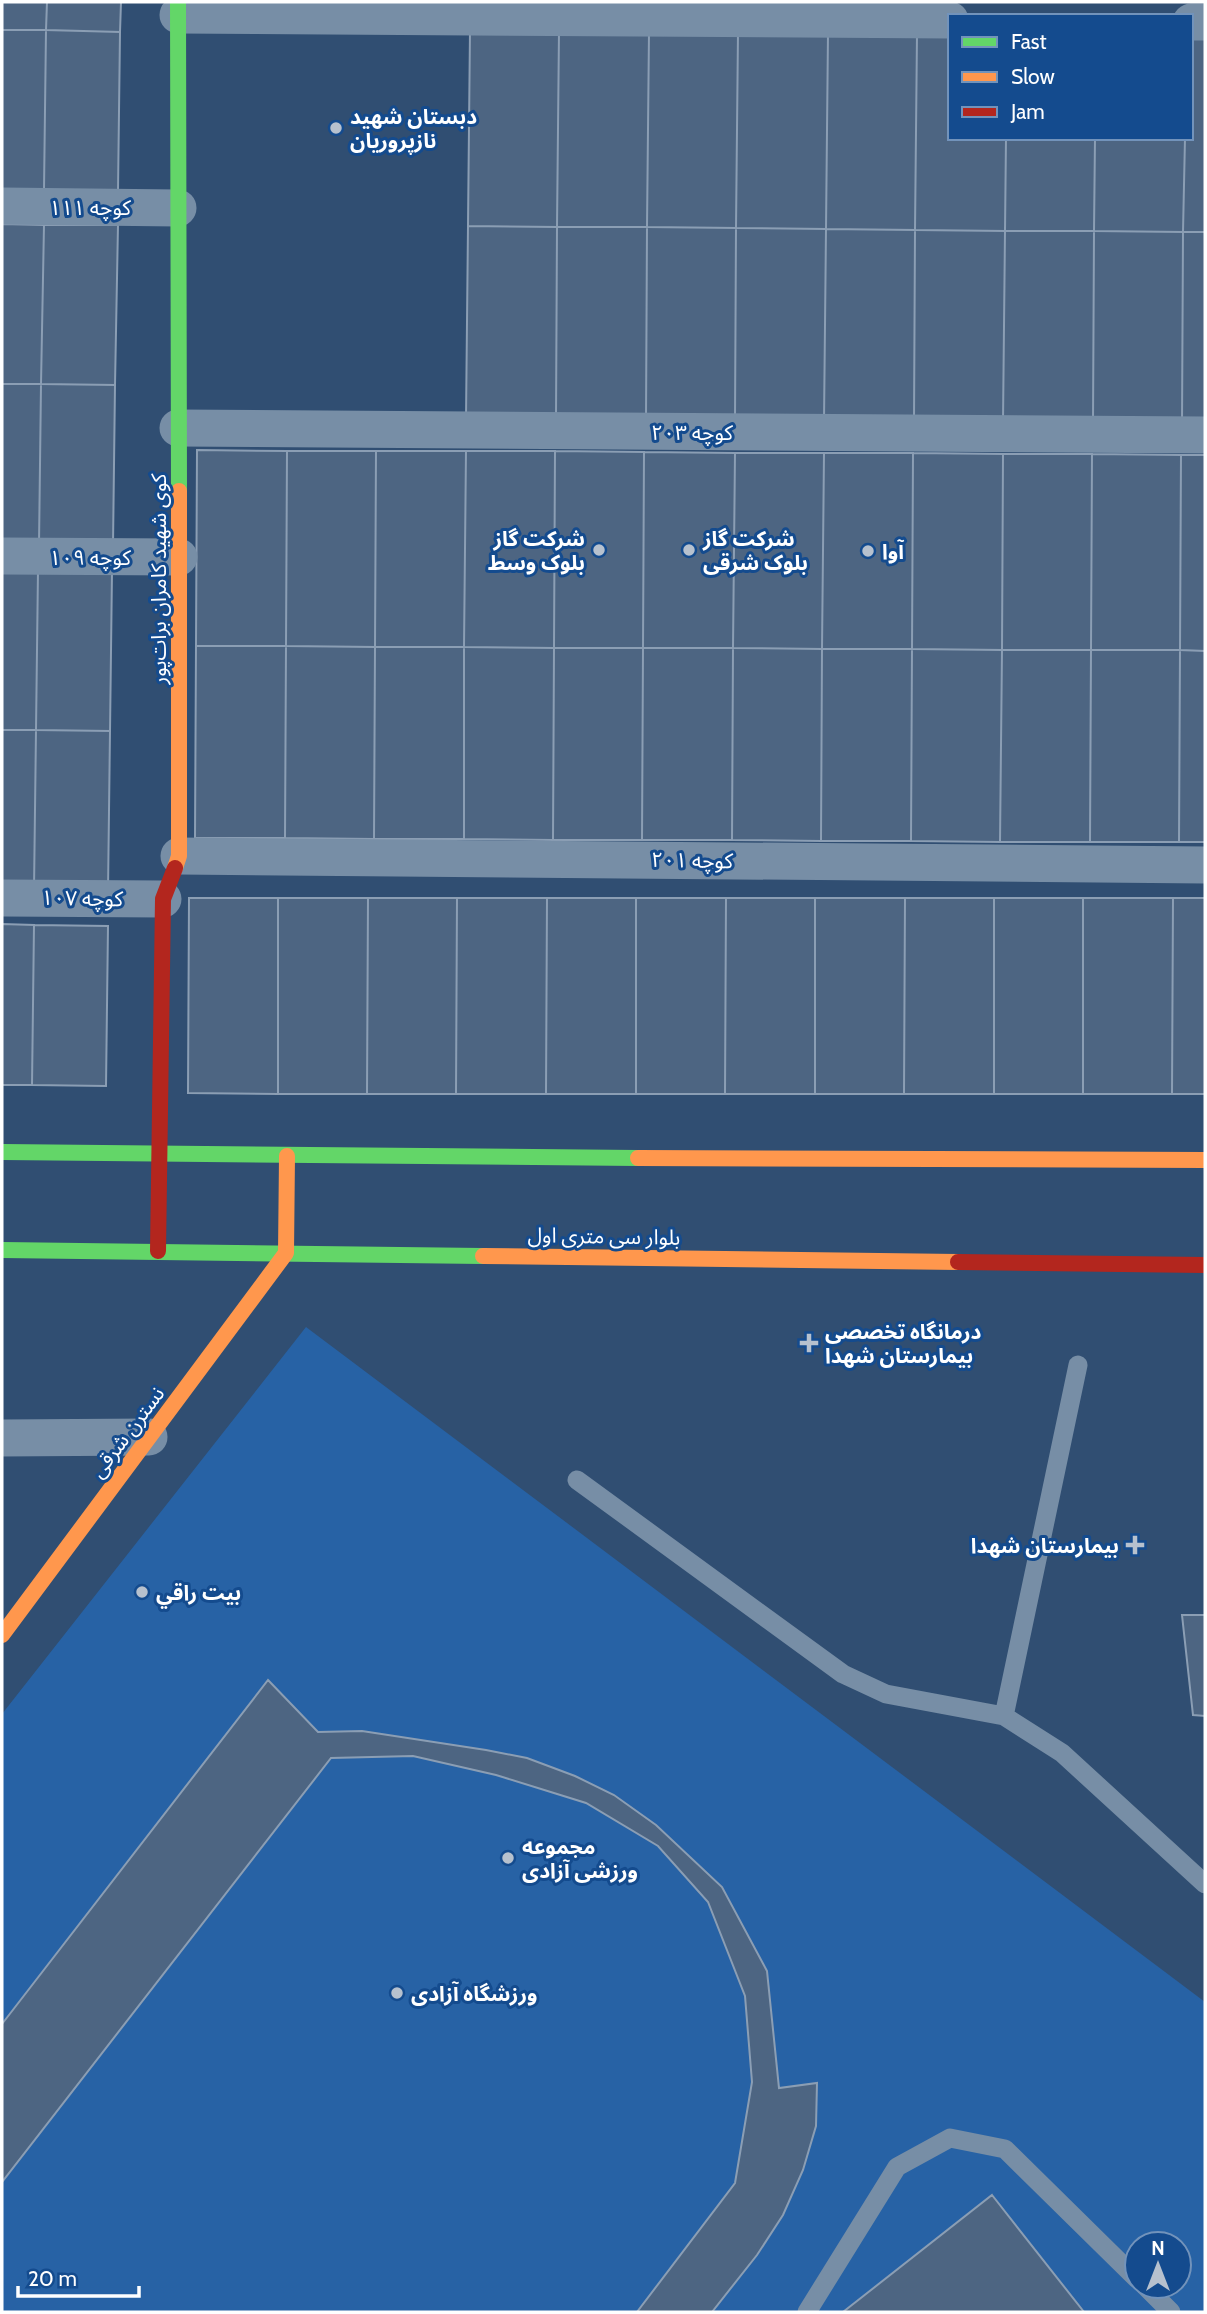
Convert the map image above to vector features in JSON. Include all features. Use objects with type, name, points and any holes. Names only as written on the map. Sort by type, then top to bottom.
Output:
[{"type":"main road","name":"کوی شهید کامران برات‌پور","points":[[158,1251],[163,899],[179,856],[178,9]]},
{"type":"main road","points":[[2,1152],[287,1156],[1205,1160]]},
{"type":"main road","points":[[286,1253],[287,1156]]},
{"type":"main road","name":"بلوار سی متری اول","points":[[2,1250],[1205,1265]]},
{"type":"main road","name":"نسترن شرقی","points":[[2,1635],[286,1253]]},
{"type":"street","points":[[178,9],[948,20]]},
{"type":"street","name":"کوچه ۱۱۱","points":[[2,206],[178,208]]},
{"type":"street","name":"کوچه ۲۰۳","points":[[178,429],[1205,435]]},
{"type":"street","name":"کوچه ۱۰۹","points":[[2,556],[179,557]]},
{"type":"street","name":"کوچه ۲۰۱","points":[[179,856],[1205,865]]},
{"type":"street","name":"کوچه ۱۰۷","points":[[2,898],[163,899]]},
{"type":"street","points":[[2,1438],[149,1437]]},
{"type":"lane","points":[[1004,1716],[1078,1365]]},
{"type":"lane","points":[[577,1480],[843,1674],[886,1694],[1004,1716],[1062,1753],[1205,1884]]},
{"type":"lane","points":[[807,2312],[897,2167],[950,2138],[1006,2149],[1123,2264]]},
{"type":"shaded area","name":"مجموعه ورزشی آزادی","points":[[306,1327],[1205,2002],[1205,2312],[2,2312],[2,1714]]},
{"type":"building","points":[[2,2],[47,2],[46,30],[2,30]]},
{"type":"building","points":[[47,2],[121,2],[120,32],[46,30]]},
{"type":"building","points":[[2,30],[46,30],[44,190],[2,190]]},
{"type":"building","points":[[46,30],[120,32],[118,191],[44,190]]},
{"type":"building","points":[[470,30],[559,31],[557,227],[468,226]]},
{"type":"building","points":[[559,31],[649,32],[647,227],[557,227]]},
{"type":"building","points":[[649,32],[738,32],[736,228],[647,227]]},
{"type":"building","points":[[738,32],[828,33],[826,229],[736,228]]},
{"type":"building","points":[[828,33],[917,34],[915,230],[826,229]]},
{"type":"building","points":[[917,34],[948,34],[948,140],[1006,140],[1005,231],[915,230]]},
{"type":"building","points":[[1193,36],[1205,36],[1205,232],[1183,232],[1185,140],[1193,140]]},
{"type":"building","points":[[1006,140],[1095,140],[1094,231],[1005,231]]},
{"type":"building","points":[[1095,140],[1185,140],[1183,232],[1094,231]]},
{"type":"building","points":[[2,224],[44,225],[41,384],[2,384]]},
{"type":"building","points":[[44,225],[118,225],[115,385],[41,384]]},
{"type":"building","points":[[468,226],[557,227],[556,418],[466,418]]},
{"type":"building","points":[[557,227],[647,227],[646,419],[556,418]]},
{"type":"building","points":[[647,227],[736,228],[735,420],[646,419]]},
{"type":"building","points":[[736,228],[826,229],[824,421],[735,420]]},
{"type":"building","points":[[826,229],[915,230],[914,422],[824,421]]},
{"type":"building","points":[[915,230],[1005,231],[1003,422],[914,422]]},
{"type":"building","points":[[1005,231],[1094,231],[1093,423],[1003,422]]},
{"type":"building","points":[[1094,231],[1183,232],[1182,424],[1093,423]]},
{"type":"building","points":[[1183,232],[1205,232],[1205,424],[1182,424]]},
{"type":"building","points":[[2,384],[41,384],[39,545],[2,544]]},
{"type":"building","points":[[41,384],[115,385],[113,545],[39,545]]},
{"type":"building","points":[[197,450],[287,451],[286,646],[196,646]]},
{"type":"building","points":[[287,451],[376,451],[375,647],[286,646]]},
{"type":"building","points":[[376,451],[466,451],[464,647],[375,647]]},
{"type":"building","points":[[466,451],[555,451],[554,648],[464,647]]},
{"type":"building","name":"شرکت گاز بلوک وسط","points":[[555,451],[644,452],[643,648],[554,648]]},
{"type":"building","name":"شرکت گاز بلوک شرقی","points":[[644,452],[735,453],[733,648],[643,648]]},
{"type":"building","points":[[735,453],[824,453],[822,649],[733,648]]},
{"type":"building","name":"آوا","points":[[824,453],[913,453],[912,649],[822,649]]},
{"type":"building","points":[[913,453],[1003,454],[1002,650],[912,649]]},
{"type":"building","points":[[1003,454],[1092,454],[1091,650],[1002,650]]},
{"type":"building","points":[[1092,454],[1181,455],[1180,650],[1091,650]]},
{"type":"building","points":[[1181,455],[1205,455],[1205,651],[1180,650]]},
{"type":"building","points":[[2,570],[38,570],[36,730],[2,730]]},
{"type":"building","points":[[38,570],[112,571],[110,731],[36,730]]},
{"type":"building","points":[[196,646],[286,646],[285,838],[195,838]]},
{"type":"building","points":[[286,646],[375,647],[374,839],[285,838]]},
{"type":"building","points":[[375,647],[464,647],[464,839],[374,839]]},
{"type":"building","points":[[464,647],[554,648],[553,840],[464,839]]},
{"type":"building","points":[[554,648],[643,648],[642,840],[553,840]]},
{"type":"building","points":[[643,648],[733,648],[732,840],[642,840]]},
{"type":"building","points":[[733,648],[822,649],[821,841],[732,840]]},
{"type":"building","points":[[822,649],[912,649],[911,841],[821,841]]},
{"type":"building","points":[[912,649],[1002,650],[1000,842],[911,841]]},
{"type":"building","points":[[1002,650],[1091,650],[1090,842],[1000,842]]},
{"type":"building","points":[[1091,650],[1180,650],[1179,842],[1090,842]]},
{"type":"building","points":[[1180,650],[1205,651],[1205,842],[1179,842]]},
{"type":"building","points":[[2,730],[36,730],[34,890],[2,890]]},
{"type":"building","points":[[36,730],[110,731],[108,891],[34,890]]},
{"type":"building","points":[[189,898],[278,898],[278,1094],[188,1093]]},
{"type":"building","points":[[278,898],[368,898],[367,1094],[278,1094]]},
{"type":"building","points":[[368,898],[457,898],[456,1094],[367,1094]]},
{"type":"building","points":[[457,898],[547,898],[546,1094],[456,1094]]},
{"type":"building","points":[[547,898],[636,898],[636,1094],[546,1094]]},
{"type":"building","points":[[636,898],[726,898],[725,1094],[636,1094]]},
{"type":"building","points":[[726,898],[815,898],[815,1094],[725,1094]]},
{"type":"building","points":[[815,898],[905,898],[904,1094],[815,1094]]},
{"type":"building","points":[[905,898],[994,898],[994,1094],[904,1094]]},
{"type":"building","points":[[994,898],[1083,898],[1083,1094],[994,1094]]},
{"type":"building","points":[[1083,898],[1173,898],[1172,1094],[1083,1094]]},
{"type":"building","points":[[1173,898],[1205,898],[1205,1094],[1172,1094]]},
{"type":"building","points":[[2,924],[34,925],[32,1085],[2,1085]]},
{"type":"building","points":[[34,925],[108,926],[106,1086],[32,1085]]},
{"type":"building","points":[[1182,1615],[1205,1615],[1205,1716],[1193,1715]]},
{"type":"building","points":[[268,1680],[318,1732],[362,1731],[486,1750],[527,1758],[575,1776],[614,1795],[656,1825],[722,1887],[767,1971],[779,2088],[817,2083],[816,2126],[803,2170],[783,2215],[757,2255],[712,2312],[637,2312],[735,2183],[752,2082],[745,1996],[708,1902],[658,1846],[586,1803],[496,1775],[413,1756],[331,1758],[2,2182],[2,2024]]},
{"type":"building","points":[[992,2195],[1084,2312],[843,2312]]},
{"type":"traffic: fast","points":[[178,2],[179,491]]},
{"type":"traffic: fast","points":[[2,1152],[638,1158]]},
{"type":"traffic: fast","points":[[2,1250],[483,1256]]},
{"type":"traffic: slow","points":[[175,868],[179,856],[179,491]]},
{"type":"traffic: slow","points":[[2,1635],[286,1253],[287,1156]]},
{"type":"traffic: slow","points":[[638,1158],[1205,1160]]},
{"type":"traffic: slow","points":[[483,1256],[958,1262]]},
{"type":"traffic: jam","points":[[158,1251],[163,899],[175,868]]},
{"type":"traffic: jam","points":[[958,1262],[1205,1265]]},
{"type":"place","name":"دبستان شهید نازپروریان","points":[[336,128]]},
{"type":"place","name":"شرکت گاز بلوک وسط","points":[[599,550]]},
{"type":"place","name":"شرکت گاز بلوک شرقی","points":[[689,550]]},
{"type":"place","name":"آوا","points":[[868,551]]},
{"type":"place","name":"درمانگاه تخصصی بیمارستان شهدا","points":[[809,1343]]},
{"type":"place","name":"بیمارستان شهدا","points":[[1135,1545]]},
{"type":"place","name":"بيت راقي","points":[[142,1592]]},
{"type":"place","name":"مجموعه ورزشی آزادی","points":[[508,1858]]},
{"type":"place","name":"ورزشگاه آزادی","points":[[397,1993]]}]
